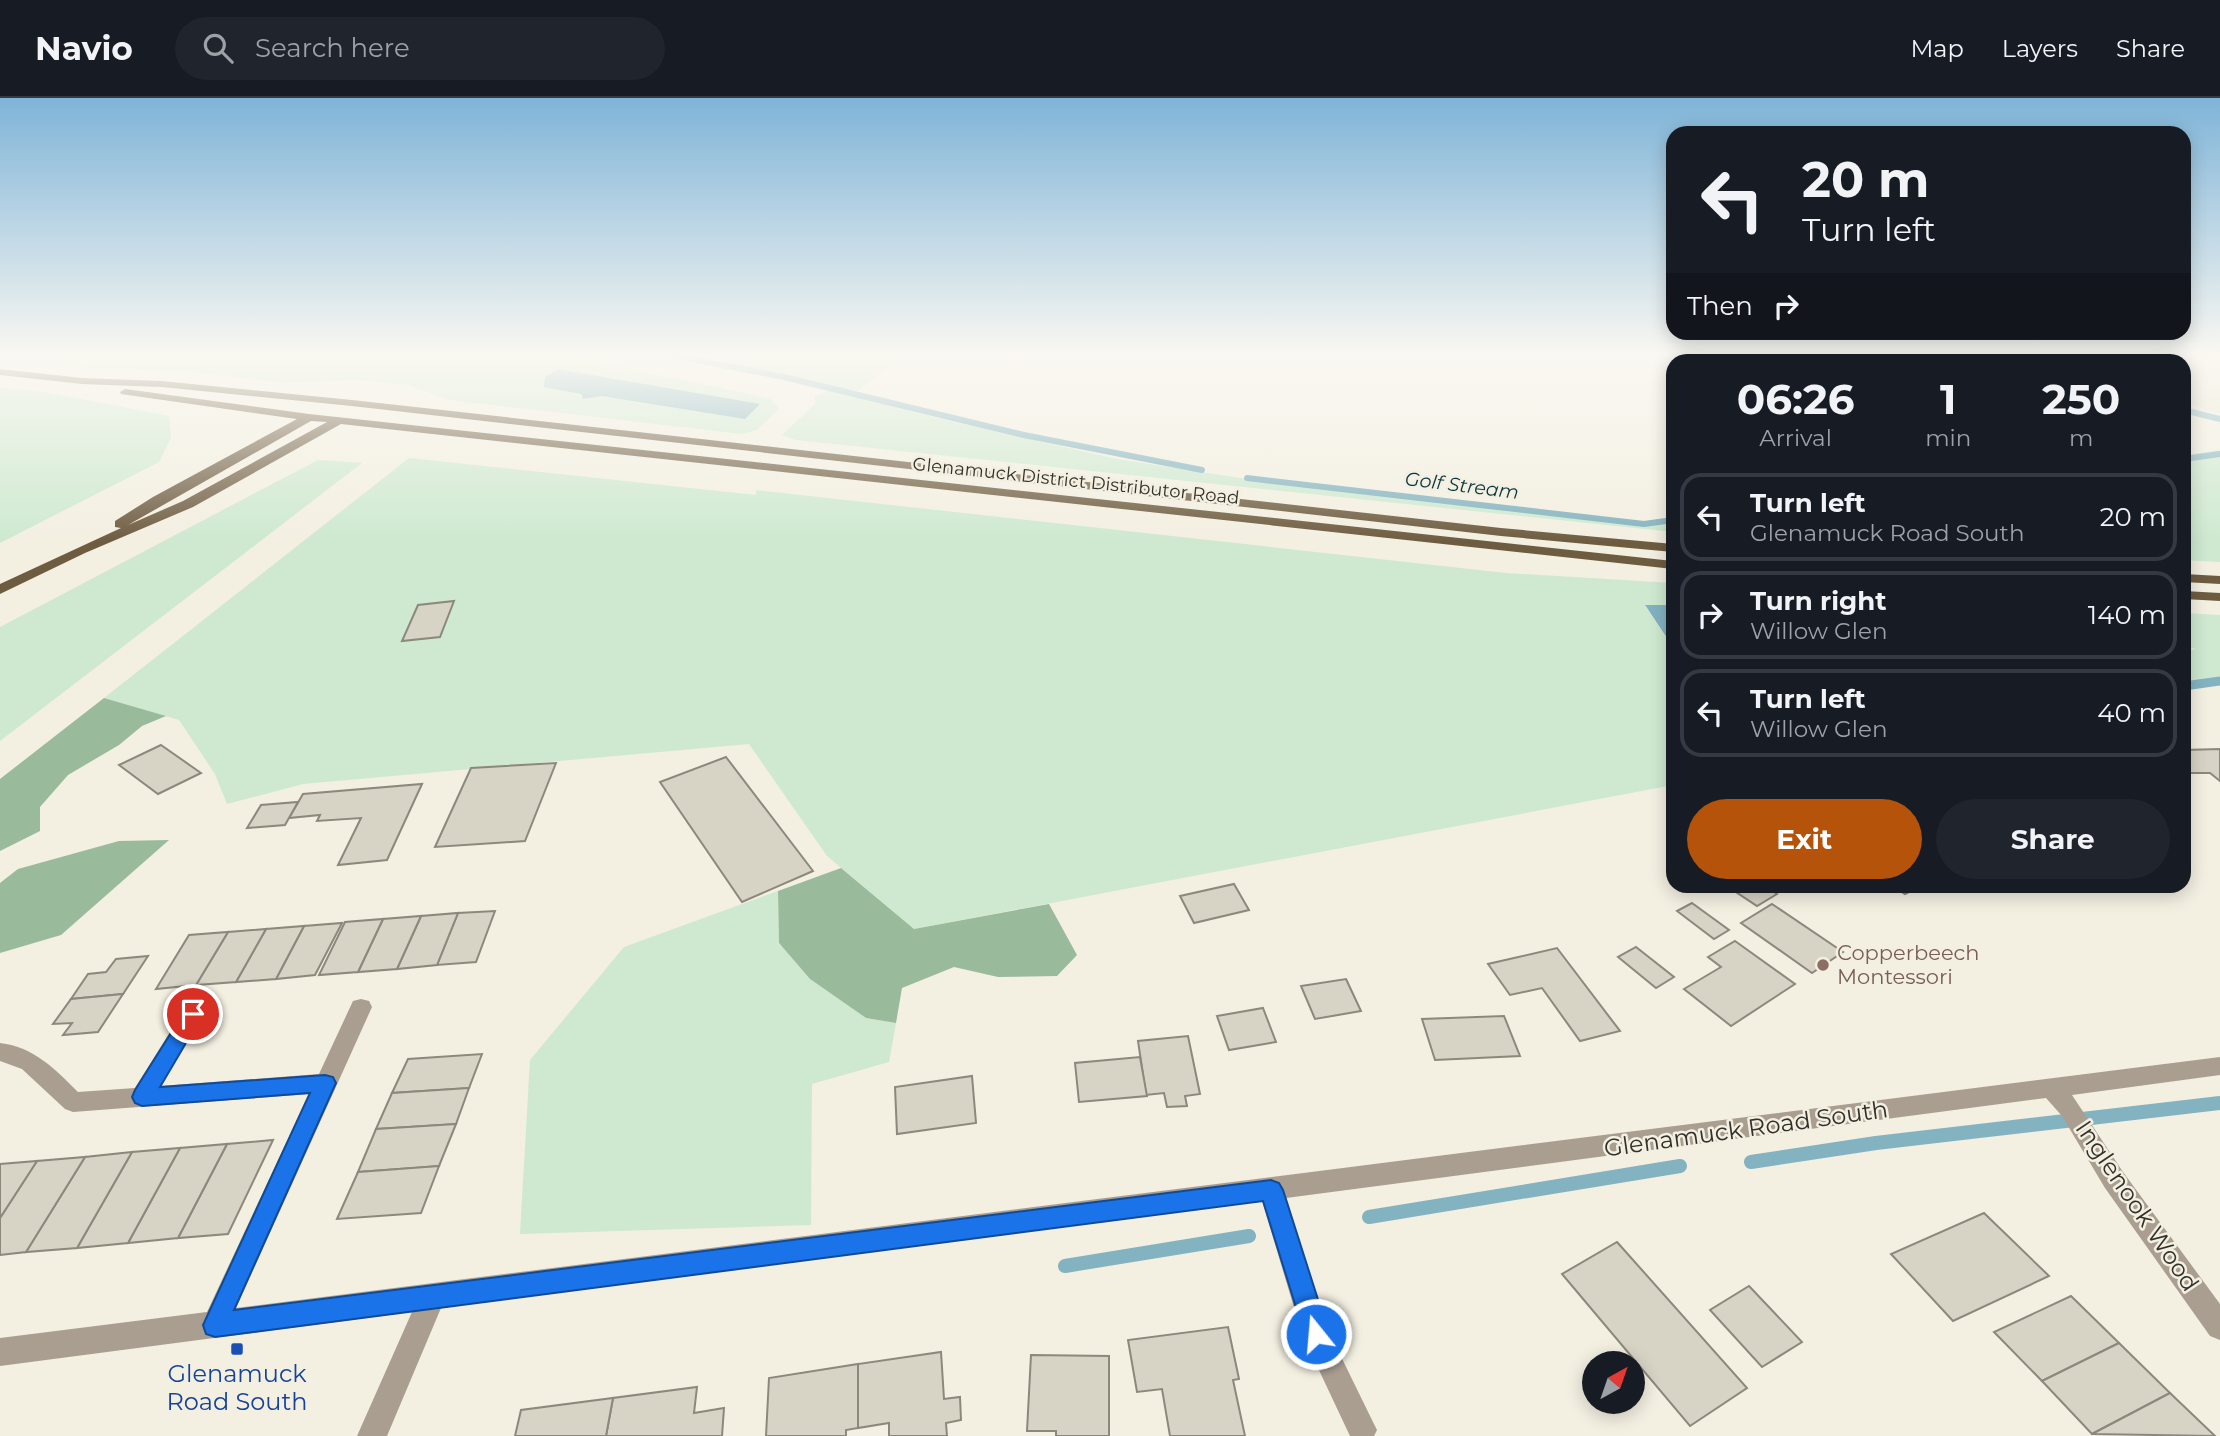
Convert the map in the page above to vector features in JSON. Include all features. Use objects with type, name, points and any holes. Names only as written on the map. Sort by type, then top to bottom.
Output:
[{"type":"main road","points":[[80,550],[159,500],[308,417]]},
{"type":"main road","name":"Glenamuck District Distributor Road","points":[[314,417],[1666,564]]},
{"type":"main road","points":[[0,590],[80,550],[188,505],[344,417]]},
{"type":"main road","name":"Glenamuck District Distributor Road","points":[[481,417],[1501,532],[1666,547]]},
{"type":"main road","points":[[2191,578],[2220,580]]},
{"type":"main road","points":[[2191,595],[2220,597]]},
{"type":"street","points":[[215,1325],[361,1007]]},
{"type":"street","points":[[142,1097],[193,1014]]},
{"type":"street","points":[[0,1052],[13,1052],[45,1075],[73,1102],[325,1083]]},
{"type":"street","name":"Glenamuck Road South","points":[[0,1352],[2220,1066]]},
{"type":"street","name":"Inglenook Wood","points":[[2051,1088],[2070,1109],[2114,1180],[2220,1326]]},
{"type":"street","points":[[1271,1190],[1316,1334],[1362,1430]]},
{"type":"street","points":[[372,1436],[432,1298]]},
{"type":"green space","points":[[0,417],[169,417],[171,438],[159,462],[0,543]]},
{"type":"green space","points":[[599,417],[770,417],[757,430],[742,434]]},
{"type":"green space","points":[[801,417],[935,417],[1117,459],[1253,480],[1641,525],[1641,522],[1666,518],[1666,531],[796,440],[782,435]]},
{"type":"green space","points":[[2220,450],[2220,562],[2191,560],[2191,454]]},
{"type":"green space","points":[[409,458],[756,495],[756,490],[1506,573],[1666,583],[1666,605],[1645,606],[1666,637],[1666,786],[914,929],[827,856],[749,744],[303,784],[227,804],[215,774],[179,720],[104,698]]},
{"type":"green space","points":[[318,460],[362,463],[0,741],[0,627]]},
{"type":"green space","points":[[2191,613],[2220,615],[2220,682],[2191,687],[2191,650],[2196,649],[2191,647]]},
{"type":"green space","points":[[104,698],[166,716],[142,726],[119,745],[68,775],[40,807],[40,831],[0,851],[0,779]]},
{"type":"green space","points":[[169,840],[61,935],[0,953],[0,883],[18,869],[119,841]]},
{"type":"green space","points":[[841,868],[914,929],[1049,904],[1077,955],[1057,976],[998,977],[954,967],[902,988],[896,1023],[866,1018],[810,979],[779,943],[778,891]]},
{"type":"green space","points":[[778,891],[779,943],[810,979],[866,1018],[896,1023],[889,1062],[812,1084],[811,1225],[520,1234],[530,1060],[624,947]]},
{"type":"water","points":[[1645,605],[1666,605],[1666,636]]},
{"type":"building","points":[[454,601],[440,637],[402,641],[418,605]]},
{"type":"building","points":[[161,745],[201,773],[158,794],[119,765]]},
{"type":"building","points":[[2220,749],[2220,781],[2210,773],[2191,773],[2191,750]]},
{"type":"building","points":[[726,757],[813,871],[742,902],[660,782]]},
{"type":"building","points":[[556,763],[525,841],[435,847],[471,768]]},
{"type":"building","points":[[422,784],[387,860],[338,865],[361,818],[317,821],[320,815],[289,818],[303,794]]},
{"type":"building","points":[[298,802],[285,825],[247,828],[261,805]]},
{"type":"building","points":[[1234,884],[1249,910],[1194,923],[1180,896]]},
{"type":"building","points":[[1738,893],[1777,894],[1757,906]]},
{"type":"building","points":[[1692,903],[1729,930],[1714,939],[1677,911]]},
{"type":"building","points":[[1772,904],[1843,952],[1812,973],[1741,923]]},
{"type":"building","points":[[495,911],[476,962],[437,965],[458,913]]},
{"type":"building","points":[[458,913],[437,965],[397,969],[421,916]]},
{"type":"building","points":[[421,916],[397,969],[358,972],[383,919]]},
{"type":"building","points":[[383,919],[358,972],[319,975],[345,922]]},
{"type":"building","points":[[342,923],[315,975],[276,979],[304,926]]},
{"type":"building","points":[[304,926],[276,979],[236,982],[266,929]]},
{"type":"building","points":[[266,929],[236,982],[196,985],[228,932]]},
{"type":"building","points":[[228,932],[196,985],[156,989],[189,935]]},
{"type":"building","points":[[1735,941],[1795,984],[1731,1026],[1684,989],[1721,967],[1708,957]]},
{"type":"building","points":[[1636,947],[1674,977],[1656,988],[1618,957]]},
{"type":"building","points":[[1557,948],[1620,1031],[1580,1041],[1542,988],[1510,995],[1488,964]]},
{"type":"building","points":[[148,956],[123,994],[71,999],[88,974],[106,972],[116,959]]},
{"type":"building","points":[[1346,979],[1361,1011],[1315,1019],[1301,986]]},
{"type":"building","points":[[123,994],[98,1032],[63,1035],[72,1023],[53,1024],[71,999]]},
{"type":"building","points":[[1263,1008],[1276,1042],[1229,1050],[1217,1016]]},
{"type":"building","points":[[1504,1016],[1520,1056],[1435,1060],[1422,1019]]},
{"type":"building","points":[[1188,1036],[1200,1094],[1185,1096],[1187,1106],[1167,1107],[1164,1093],[1146,1095],[1138,1041]]},
{"type":"building","points":[[482,1054],[469,1088],[392,1093],[408,1059]]},
{"type":"building","points":[[1140,1057],[1147,1096],[1079,1102],[1075,1063]]},
{"type":"building","points":[[972,1076],[976,1123],[897,1134],[895,1087]]},
{"type":"building","points":[[469,1088],[456,1124],[376,1129],[392,1093]]},
{"type":"building","points":[[456,1124],[439,1166],[358,1172],[376,1129]]},
{"type":"building","points":[[273,1140],[228,1234],[178,1238],[227,1144]]},
{"type":"building","points":[[227,1144],[178,1238],[128,1243],[180,1148]]},
{"type":"building","points":[[180,1148],[128,1243],[77,1248],[132,1152]]},
{"type":"building","points":[[132,1152],[77,1248],[26,1252],[85,1157]]},
{"type":"building","points":[[85,1157],[26,1252],[0,1255],[0,1218],[37,1161]]},
{"type":"building","points":[[37,1161],[0,1218],[0,1164]]},
{"type":"building","points":[[439,1166],[421,1213],[337,1219],[358,1172]]},
{"type":"building","points":[[1984,1213],[2049,1276],[1953,1321],[1891,1254]]},
{"type":"building","points":[[1617,1242],[1747,1388],[1690,1426],[1645,1373],[1645,1351],[1627,1351],[1562,1274]]},
{"type":"building","points":[[1749,1286],[1802,1342],[1762,1367],[1710,1310]]},
{"type":"building","points":[[2071,1296],[2119,1343],[2042,1381],[1994,1332]]},
{"type":"building","points":[[1228,1327],[1239,1379],[1233,1380],[1245,1436],[1170,1436],[1162,1389],[1137,1392],[1128,1340]]},
{"type":"building","points":[[2119,1343],[2170,1393],[2092,1434],[2042,1381]]},
{"type":"building","points":[[941,1352],[944,1399],[960,1397],[961,1420],[946,1423],[947,1436],[889,1436],[889,1423],[858,1428],[858,1364]]},
{"type":"building","points":[[1031,1355],[1109,1356],[1109,1436],[1056,1436],[1056,1431],[1027,1431]]},
{"type":"building","points":[[858,1364],[858,1428],[846,1430],[846,1436],[766,1436],[769,1378]]},
{"type":"building","points":[[697,1387],[694,1413],[724,1408],[722,1436],[606,1436],[613,1398]]},
{"type":"building","points":[[2170,1393],[2215,1436],[2092,1434]]},
{"type":"building","points":[[613,1398],[606,1436],[515,1436],[521,1410]]},
{"type":"waterway","name":"Golf Stream","points":[[951,417],[1024,435],[1202,470]]},
{"type":"waterway","points":[[2214,417],[2220,419]]},
{"type":"waterway","name":"Golf Stream","points":[[2191,458],[2220,454]]},
{"type":"waterway","name":"Golf Stream","points":[[1247,478],[1644,524],[1666,521]]},
{"type":"waterway","points":[[2191,685],[2220,681]]},
{"type":"waterway","points":[[1751,1162],[1876,1143],[2220,1103]]},
{"type":"waterway","points":[[1369,1217],[1680,1166]]},
{"type":"waterway","points":[[1065,1266],[1249,1236]]},
{"type":"place","name":"Copperbeech Montessori","points":[[1823,965]]},
{"type":"place","name":"Glenamuck Road South","points":[[237,1349]]},
{"type":"route","points":[[193,1014],[142,1097],[325,1083],[215,1325],[1271,1190],[1316,1334]]}]
